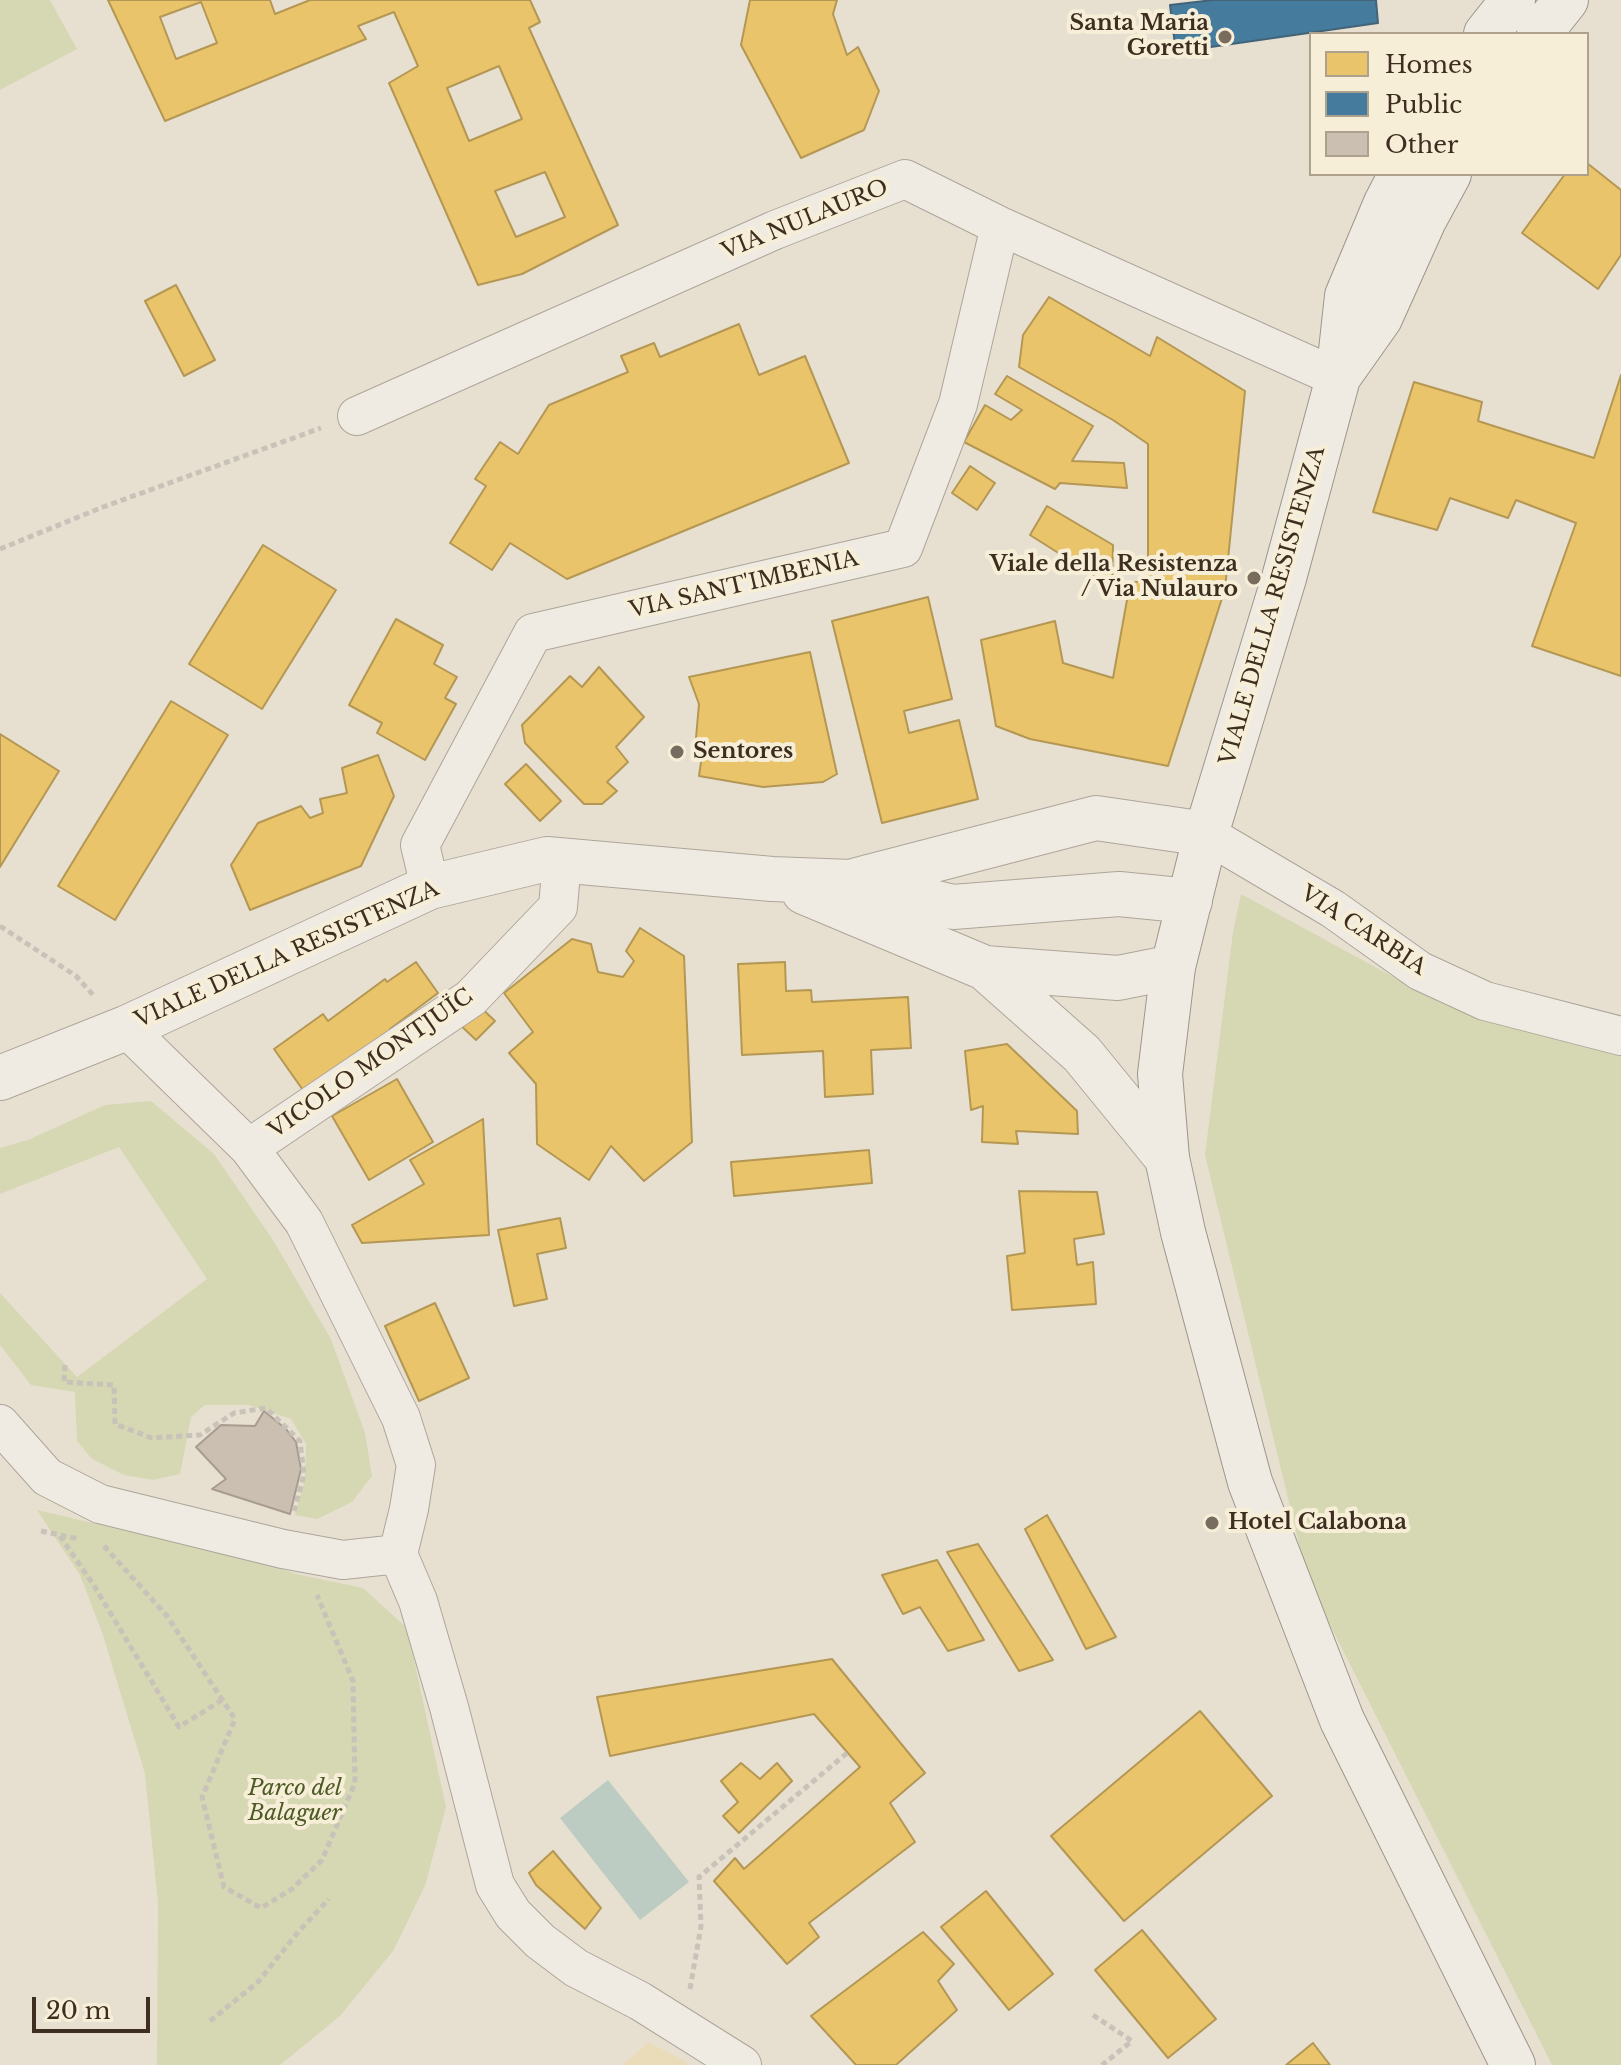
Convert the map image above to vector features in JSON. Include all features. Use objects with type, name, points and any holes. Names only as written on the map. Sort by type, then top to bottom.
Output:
[{"type":"main road","points":[[1488,32],[1513,0]]},
{"type":"main road","points":[[1541,32],[1566,0]]},
{"type":"main road","name":"VIALE DELLA RESISTENZA","points":[[1167,1158],[1160,1074],[1173,967],[1206,834],[1284,578],[1338,378],[1347,296],[1400,176]]},
{"type":"main road","name":"VIALE DELLA RESISTENZA","points":[[1338,378],[1380,318],[1424,220],[1448,176]]},
{"type":"main road","name":"VIALE DELLA RESISTENZA","points":[[851,882],[1096,818],[1206,834]]},
{"type":"main road","name":"VIALE DELLA RESISTENZA","points":[[0,1078],[126,1028],[430,887],[547,859],[772,879],[851,882],[953,907],[1119,894],[1190,901]]},
{"type":"main road","name":"VIALE DELLA RESISTENZA","points":[[772,879],[985,968],[1118,978],[1173,967]]},
{"type":"main road","name":"VIALE DELLA RESISTENZA","points":[[985,968],[1082,1054],[1167,1158]]},
{"type":"main road","points":[[1167,1158],[1183,1232],[1256,1497],[1342,1720],[1513,2065]]},
{"type":"street","name":"VIA NULAURO","points":[[357,416],[775,230],[905,179],[1000,226],[1338,378]]},
{"type":"street","name":"VIA SANT'IMBENIA","points":[[430,887],[420,845],[533,633],[903,548],[958,404],[1000,226]]},
{"type":"street","name":"VIA CARBIA","points":[[1206,834],[1333,909],[1420,971],[1485,1001],[1621,1036]]},
{"type":"street","name":"VICOLO MONTJUÏC","points":[[249,1148],[471,998],[558,907],[562,861]]},
{"type":"street","points":[[126,1028],[249,1148],[304,1222],[401,1418],[416,1465],[398,1554],[418,1601],[495,1885],[513,1914],[540,1941],[576,1968],[640,2001],[742,2065]]},
{"type":"street","points":[[0,1424],[47,1477],[100,1504],[283,1549],[343,1560],[398,1554]]},
{"type":"path","points":[[0,549],[103,507],[357,416]]},
{"type":"path","points":[[0,926],[76,976],[126,1028]]},
{"type":"path","points":[[65,1365],[64,1382],[114,1385],[115,1424],[152,1438],[200,1435],[234,1413],[266,1408],[300,1441],[304,1475],[283,1549],[310,1577],[353,1681],[355,1783],[322,1860],[292,1889],[261,1908],[224,1887],[202,1797],[235,1719],[167,1616],[101,1543]]},
{"type":"path","points":[[41,1531],[87,1541]]},
{"type":"path","points":[[59,1535],[93,1584],[179,1727],[222,1700]]},
{"type":"path","points":[[687,2030],[688,1996],[701,1926],[699,1877],[847,1753]]},
{"type":"path","points":[[210,2021],[258,1982],[329,1899]]},
{"type":"path","points":[[1093,2015],[1132,2041],[1102,2065]]},
{"type":"green space","points":[[0,0],[50,0],[77,49],[0,90]]},
{"type":"green space","points":[[1241,894],[1447,1006],[1583,1029],[1621,1042],[1621,2065],[1552,2065],[1308,1581],[1205,1155],[1233,932]]},
{"type":"green space","points":[[151,1101],[214,1154],[273,1240],[331,1339],[365,1433],[372,1476],[352,1502],[317,1519],[295,1515],[305,1480],[306,1444],[291,1419],[249,1405],[205,1405],[191,1417],[180,1474],[153,1480],[124,1475],[92,1459],[77,1441],[75,1392],[31,1385],[0,1345],[0,1293],[77,1377],[207,1279],[119,1147],[0,1194],[0,1148],[28,1140],[105,1105]]},
{"type":"green space","name":"Parco del Balaguer","points":[[37,1510],[363,1588],[407,1628],[446,1807],[425,1886],[393,1951],[340,2016],[280,2065],[157,2065],[158,1903],[145,1774],[102,1632],[80,1575]]},
{"type":"sand","points":[[648,2042],[683,2060],[689,2065],[623,2065]]},
{"type":"shaded area","points":[[608,1780],[689,1882],[640,1920],[560,1818]]},
{"type":"building: Homes","points":[[108,0],[270,0],[275,14],[310,0],[530,0],[540,22],[529,28],[618,225],[522,274],[478,285],[389,83],[418,66],[394,12],[358,26],[366,39],[165,121]],"holes":[[[201,2],[217,43],[176,59],[160,17]],[[499,66],[522,119],[469,141],[447,88]],[[545,172],[565,217],[516,237],[495,191]]]},
{"type":"building: Homes","points":[[750,0],[837,0],[833,14],[847,55],[858,47],[879,91],[864,130],[801,158],[741,45]]},
{"type":"building: Homes","points":[[1589,165],[1621,190],[1621,255],[1598,289],[1522,233],[1564,176],[1589,176]]},
{"type":"building: Homes","points":[[176,285],[215,360],[184,376],[145,301]]},
{"type":"building: Homes","points":[[1049,297],[1150,356],[1157,337],[1245,391],[1225,589],[1168,766],[1030,739],[996,726],[981,640],[1055,621],[1063,663],[1113,678],[1130,583],[1148,580],[1148,444],[1113,420],[1019,367],[1023,335]]},
{"type":"building: Homes","points":[[739,324],[759,375],[805,356],[849,463],[567,579],[510,543],[492,570],[450,543],[486,486],[475,479],[500,442],[518,454],[549,405],[628,372],[621,356],[654,343],[660,357]]},
{"type":"building: Homes","points":[[1621,375],[1621,676],[1532,646],[1576,523],[1516,500],[1508,518],[1450,498],[1437,530],[1373,512],[1414,382],[1482,402],[1478,421],[1594,458]]},
{"type":"building: Homes","points":[[1007,376],[1093,426],[1072,461],[1124,463],[1127,488],[1060,483],[1055,489],[964,442],[985,405],[1011,420],[1022,410],[995,394]]},
{"type":"building: Homes","points":[[970,466],[995,483],[977,510],[952,493]]},
{"type":"building: Homes","points":[[1047,506],[1113,545],[1112,587],[1030,535]]},
{"type":"building: Homes","points":[[263,545],[336,590],[262,709],[189,664]]},
{"type":"building: Homes","points":[[928,597],[952,699],[904,711],[909,733],[959,720],[978,799],[882,823],[832,621]]},
{"type":"building: Homes","points":[[396,619],[443,645],[434,664],[457,677],[445,698],[456,704],[425,760],[377,733],[382,723],[349,705]]},
{"type":"building: Homes","points":[[810,652],[837,774],[823,782],[763,787],[699,776],[704,742],[696,738],[699,704],[689,677]]},
{"type":"building: Homes","points":[[599,667],[644,717],[616,747],[628,762],[607,782],[617,791],[602,804],[584,804],[525,743],[522,725],[570,676],[582,687]]},
{"type":"building: Homes","points":[[171,701],[228,735],[115,920],[58,886]]},
{"type":"building: Homes","points":[[0,734],[59,771],[0,867]]},
{"type":"building: Homes","points":[[378,755],[394,796],[361,866],[250,910],[231,865],[258,823],[301,806],[310,818],[323,813],[320,799],[347,793],[342,768]]},
{"type":"building: Homes","points":[[526,764],[561,801],[540,821],[505,784]]},
{"type":"building: Homes","points":[[640,928],[684,956],[692,1142],[644,1181],[611,1146],[589,1180],[537,1144],[536,1084],[509,1053],[533,1032],[504,993],[572,939],[591,944],[598,972],[623,977],[634,961],[626,951]]},
{"type":"building: Homes","points":[[416,962],[438,993],[390,1029],[396,1038],[305,1093],[274,1049],[323,1014],[328,1021],[385,979],[387,982]]},
{"type":"building: Homes","points":[[785,962],[786,991],[811,990],[812,1002],[908,997],[911,1048],[871,1050],[873,1094],[825,1097],[823,1051],[742,1055],[738,964]]},
{"type":"building: Homes","points":[[476,1003],[495,1021],[476,1040],[457,1022]]},
{"type":"building: Homes","points":[[1007,1044],[1077,1111],[1078,1134],[1016,1131],[1018,1144],[982,1142],[983,1106],[971,1110],[965,1051]]},
{"type":"building: Homes","points":[[397,1079],[433,1142],[369,1180],[332,1116]]},
{"type":"building: Homes","points":[[483,1119],[489,1235],[362,1243],[352,1225],[424,1184],[410,1160]]},
{"type":"building: Homes","points":[[869,1150],[872,1183],[734,1196],[731,1162]]},
{"type":"building: Homes","points":[[1019,1191],[1097,1192],[1104,1234],[1074,1239],[1077,1265],[1093,1262],[1096,1304],[1012,1310],[1007,1256],[1025,1253]]},
{"type":"building: Homes","points":[[560,1218],[566,1248],[537,1254],[547,1299],[514,1306],[498,1230]]},
{"type":"building: Homes","points":[[435,1303],[469,1378],[419,1401],[385,1326]]},
{"type":"building: Homes","points":[[1047,1515],[1116,1637],[1086,1649],[1025,1529]]},
{"type":"building: Homes","points":[[978,1544],[1053,1660],[1019,1671],[947,1552]]},
{"type":"building: Homes","points":[[937,1560],[984,1640],[948,1651],[920,1607],[903,1614],[882,1575]]},
{"type":"building: Homes","points":[[832,1659],[925,1773],[890,1803],[915,1842],[809,1923],[819,1937],[787,1964],[714,1881],[735,1858],[744,1869],[860,1767],[814,1714],[610,1756],[597,1697]]},
{"type":"building: Homes","points":[[1200,1711],[1272,1796],[1124,1921],[1051,1836]]},
{"type":"building: Homes","points":[[741,1763],[760,1779],[777,1763],[792,1781],[739,1833],[723,1816],[738,1802],[721,1781]]},
{"type":"building: Homes","points":[[553,1851],[601,1908],[585,1929],[536,1885],[529,1873]]},
{"type":"building: Homes","points":[[986,1891],[1053,1974],[1009,2010],[941,1927]]},
{"type":"building: Homes","points":[[1142,1930],[1216,2019],[1168,2058],[1095,1970]]},
{"type":"building: Homes","points":[[923,1932],[954,1964],[938,1981],[957,2010],[896,2065],[856,2065],[811,2016]]},
{"type":"building: Homes","points":[[1313,2043],[1330,2065],[1286,2065]]},
{"type":"building: Public","name":"Santa Maria Goretti","points":[[1213,0],[1376,0],[1378,23],[1176,52],[1170,5]]},
{"type":"building: Other","points":[[264,1411],[296,1442],[301,1469],[290,1514],[212,1489],[226,1479],[196,1447],[221,1425],[255,1426]]},
{"type":"place","name":"Santa Maria Goretti","points":[[1225,37]]},
{"type":"place","name":"Viale della Resistenza / Via Nulauro","points":[[1254,578]]},
{"type":"place","name":"Sentores","points":[[677,752]]},
{"type":"place","name":"Hotel Calabona","points":[[1212,1523]]}]
